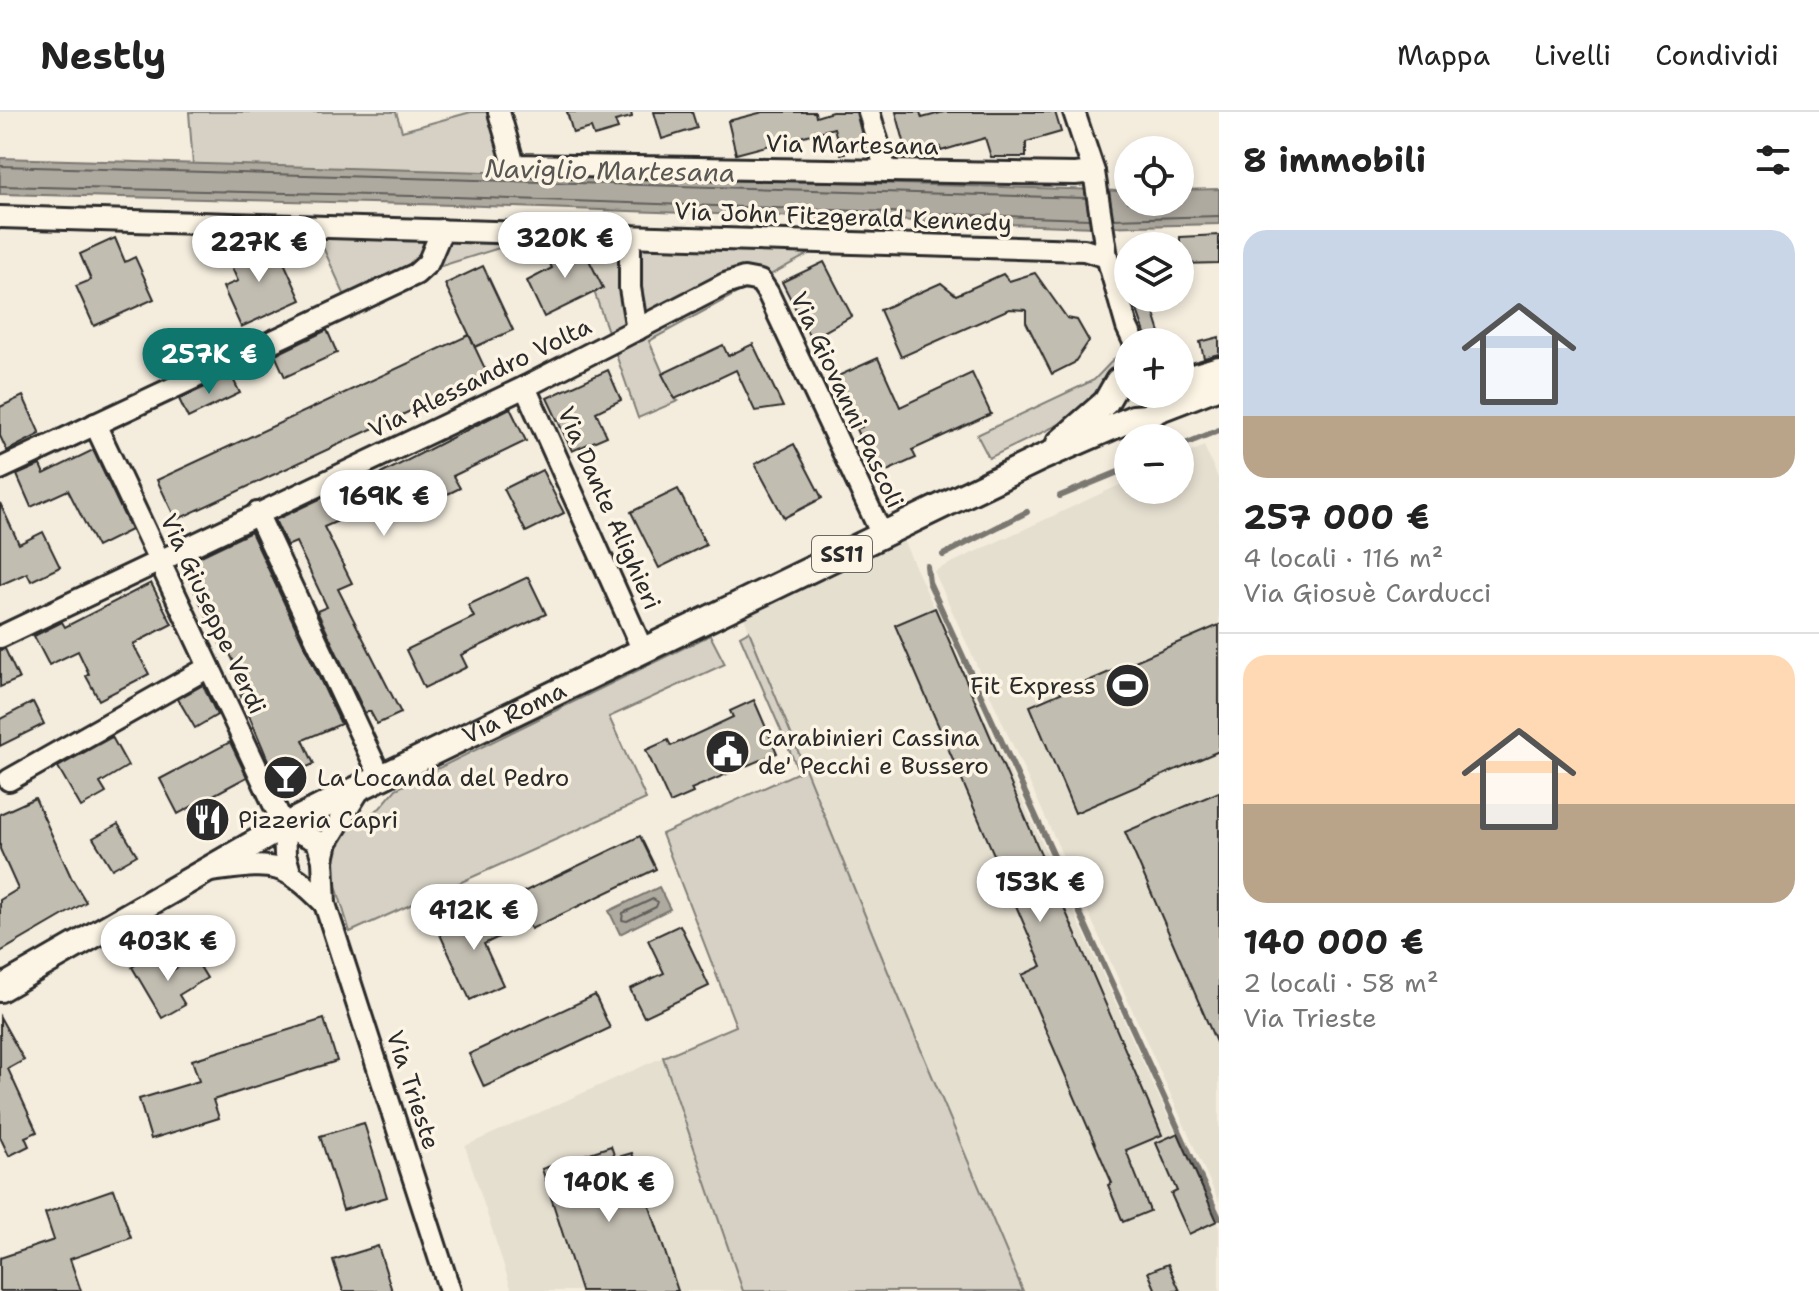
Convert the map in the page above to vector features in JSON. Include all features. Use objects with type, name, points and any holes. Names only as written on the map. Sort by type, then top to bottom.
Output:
[{"type":"main road","points":[[1194,377],[1219,369]]},
{"type":"main road","name":"Via Roma","points":[[1194,393],[1219,386]]},
{"type":"main road","name":"Via Roma","points":[[1041,458],[1091,417],[1114,390]]},
{"type":"main road","points":[[1119,408],[1133,418]]},
{"type":"main road","name":"Via Roma","points":[[0,989],[284,826],[371,782],[1041,458],[1133,418],[1144,418],[1154,408]]},
{"type":"street","name":"Via Martesana","points":[[499,112],[514,165],[1075,174],[1095,181]]},
{"type":"street","points":[[869,112],[886,171]]},
{"type":"street","points":[[1074,112],[1095,181],[1107,257],[1129,328]]},
{"type":"street","name":"Via John Fitzgerald Kennedy","points":[[0,217],[1084,250],[1107,257]]},
{"type":"street","points":[[0,469],[416,274],[428,263],[442,230]]},
{"type":"street","points":[[630,236],[630,288],[637,330]]},
{"type":"street","name":"Via Giovanni Pascoli","points":[[637,330],[733,281],[749,278],[760,281],[882,535]]},
{"type":"street","name":"Via Alessandro Volta","points":[[0,637],[525,387],[637,330]]},
{"type":"street","name":"Via Dante Alighieri","points":[[525,387],[539,412],[643,651]]},
{"type":"street","name":"Via Giuseppe Verdi","points":[[95,424],[284,826]]},
{"type":"street","points":[[257,513],[371,782]]},
{"type":"street","points":[[9,780],[209,667]]},
{"type":"street","name":"Via Trieste","points":[[371,782],[331,834],[323,860],[325,904],[450,1291]]},
{"type":"street","points":[[205,871],[264,866],[290,872],[285,855],[284,826],[317,841],[323,860]]},
{"type":"street","name":"Via Trieste","points":[[290,872],[325,904]]},
{"type":"shaded area","points":[[189,112],[396,112],[402,131],[471,112],[487,112],[506,174],[193,165]]},
{"type":"shaded area","points":[[312,223],[836,239],[649,341],[674,399],[678,401],[638,418],[579,248],[512,244],[422,272],[349,305]]},
{"type":"shaded area","points":[[1114,359],[1103,391],[1091,409],[989,458],[977,435],[1094,380]]},
{"type":"shaded area","points":[[1204,446],[1219,480],[1219,1202],[934,571],[1114,487],[1114,504],[1194,504],[1194,451]]},
{"type":"shaded area","points":[[903,540],[1219,1228],[1219,1291],[1023,1291],[889,974],[744,618]]},
{"type":"shaded area","points":[[749,631],[1023,1291],[743,1291],[663,1057],[736,1026],[662,834],[799,772],[740,636]]},
{"type":"shaded area","points":[[710,635],[725,664],[609,717],[646,799],[350,932],[331,869],[333,850],[346,828],[380,808],[396,789]]},
{"type":"shaded area","points":[[663,1057],[743,1291],[512,1291],[465,1146]]},
{"type":"water","points":[[0,158],[1103,190],[1114,191],[1114,216],[1194,216],[1194,190],[1219,189],[1219,224],[1096,227],[455,205],[0,194]]},
{"type":"water","points":[[659,887],[670,909],[620,934],[609,911]]},
{"type":"building","points":[[567,112],[631,112],[632,117],[615,121],[618,129],[594,136],[591,128],[573,133]]},
{"type":"building","points":[[654,112],[692,112],[697,128],[662,139]]},
{"type":"building","points":[[763,112],[815,112],[816,117],[832,112],[856,112],[865,147],[841,154],[834,128],[736,154],[728,121]]},
{"type":"building","points":[[896,112],[920,112],[922,118],[944,112],[1055,112],[1061,132],[1026,142],[1026,157],[991,157],[985,138],[941,151],[940,147],[908,156]]},
{"type":"building","points":[[1219,235],[1219,263],[1194,264],[1194,236]]},
{"type":"building","points":[[115,238],[125,262],[135,257],[154,299],[94,326],[76,286],[91,280],[80,254]]},
{"type":"building","points":[[262,239],[272,262],[282,258],[301,300],[241,327],[223,287],[238,281],[226,255]]},
{"type":"building","points":[[563,247],[583,248],[603,288],[544,317],[527,281],[552,268],[546,255]]},
{"type":"building","points":[[824,262],[852,316],[811,339],[782,282]]},
{"type":"building","points":[[483,266],[513,330],[475,347],[445,284]]},
{"type":"building","points":[[1035,273],[1067,318],[1077,320],[1089,341],[1074,363],[1052,374],[1026,322],[1026,310],[1009,309],[901,357],[880,310],[941,283],[956,295],[1003,274],[1009,281]]},
{"type":"building","points":[[1138,312],[1153,312],[1159,328],[1143,328]]},
{"type":"building","points":[[327,330],[337,353],[285,377],[275,355]]},
{"type":"building","points":[[469,335],[488,375],[176,520],[157,480]]},
{"type":"building","points":[[1219,337],[1219,354],[1204,358],[1200,342]]},
{"type":"building","points":[[753,344],[783,407],[755,411],[736,370],[675,399],[662,374],[723,345],[728,356]]},
{"type":"building","points":[[878,358],[900,407],[972,373],[991,414],[912,450],[916,458],[876,476],[856,429],[862,427],[838,376]]},
{"type":"building","points":[[608,370],[621,400],[596,412],[607,436],[572,451],[547,398]]},
{"type":"building","points":[[231,375],[240,393],[188,418],[179,399]]},
{"type":"building","points":[[23,396],[40,434],[7,451],[0,436],[0,407]]},
{"type":"building","points":[[510,408],[526,441],[453,476],[460,488],[413,511],[404,492],[324,527],[352,583],[338,589],[401,713],[377,724],[370,711],[365,713],[317,611],[327,607],[296,542],[287,546],[275,520],[371,475],[373,478]]},
{"type":"building","points":[[794,444],[822,498],[784,518],[755,464]]},
{"type":"building","points":[[93,450],[131,530],[97,547],[68,490],[31,507],[17,475],[40,465],[44,474]]},
{"type":"building","points":[[542,470],[564,513],[526,532],[504,489]]},
{"type":"building","points":[[678,489],[706,545],[659,568],[631,512]]},
{"type":"building","points":[[0,503],[19,544],[43,532],[60,567],[31,581],[27,573],[0,585]]},
{"type":"building","points":[[251,532],[341,724],[303,740],[314,764],[285,776],[278,761],[270,765],[240,694],[248,690],[226,646],[222,648],[182,565]]},
{"type":"building","points":[[528,577],[546,614],[461,655],[467,667],[424,688],[406,650],[474,617],[468,605]]},
{"type":"building","points":[[151,583],[172,624],[133,644],[149,674],[99,700],[86,676],[89,674],[78,651],[49,665],[34,636],[62,622],[65,627]]},
{"type":"building","points":[[935,608],[1162,1135],[1126,1150],[1150,1211],[1123,1222],[1108,1185],[1112,1183],[1022,975],[1042,966],[895,625]]},
{"type":"building","points":[[1219,625],[1219,751],[1075,813],[1030,706]]},
{"type":"building","points":[[5,649],[19,679],[0,687],[0,650]]},
{"type":"building","points":[[203,685],[217,715],[195,728],[178,699]]},
{"type":"building","name":"Carabinieri Cassina de' Pecchi e Bussero","points":[[754,700],[777,753],[691,789],[693,793],[670,803],[646,750],[668,740],[671,746],[733,717],[730,711]]},
{"type":"building","points":[[33,702],[44,724],[0,746],[0,719]]},
{"type":"building","points":[[112,737],[128,766],[100,783],[106,793],[81,807],[58,767]]},
{"type":"building","points":[[230,742],[247,777],[178,814],[160,779]]},
{"type":"building","points":[[1219,792],[1219,1049],[1125,832]]},
{"type":"building","points":[[35,798],[71,877],[86,902],[0,952],[0,900],[18,889],[0,849],[0,814]]},
{"type":"building","points":[[118,824],[137,855],[112,869],[93,838]]},
{"type":"building","points":[[640,836],[656,869],[531,929],[515,896]]},
{"type":"building","points":[[489,907],[503,935],[484,944],[503,985],[470,1000],[438,930]]},
{"type":"building","points":[[680,925],[709,986],[644,1017],[630,989],[664,973],[648,940]]},
{"type":"building","points":[[153,954],[165,975],[194,957],[207,978],[179,995],[185,1005],[162,1018],[132,967]]},
{"type":"building","points":[[595,995],[610,1028],[484,1087],[469,1054]]},
{"type":"building","points":[[0,1017],[24,1060],[8,1069],[37,1132],[25,1137],[29,1146],[9,1156],[0,1137]]},
{"type":"building","points":[[324,1019],[337,1061],[213,1100],[219,1118],[151,1139],[139,1099],[199,1081],[192,1060]]},
{"type":"building","points":[[364,1123],[387,1197],[343,1210],[320,1136]]},
{"type":"building","points":[[1178,1133],[1217,1221],[1189,1234],[1171,1194],[1177,1191],[1156,1143]]},
{"type":"building","points":[[611,1146],[615,1158],[632,1153],[678,1291],[581,1291],[542,1169]]},
{"type":"building","points":[[114,1189],[131,1238],[70,1259],[81,1291],[0,1291],[0,1258],[54,1240],[45,1213]]},
{"type":"building","points":[[378,1246],[392,1291],[343,1291],[333,1260]]},
{"type":"building","points":[[1168,1264],[1180,1291],[1156,1291],[1148,1272]]},
{"type":"waterway","points":[[1194,440],[1219,430]]},
{"type":"waterway","points":[[1060,496],[1114,474]]},
{"type":"waterway","points":[[943,555],[1027,512]]},
{"type":"waterway","points":[[927,566],[929,582],[1219,1218]]},
{"type":"place","name":"Fit Express","points":[[1127,686]]},
{"type":"place","name":"Carabinieri Cassina de' Pecchi e Bussero","points":[[727,752]]},
{"type":"place","name":"La Locanda del Pedro","points":[[286,778]]},
{"type":"place","name":"Pizzeria Capri","points":[[207,820]]},
{"type":"water label","name":"Naviglio Martesana","points":[[610,170]]}]
